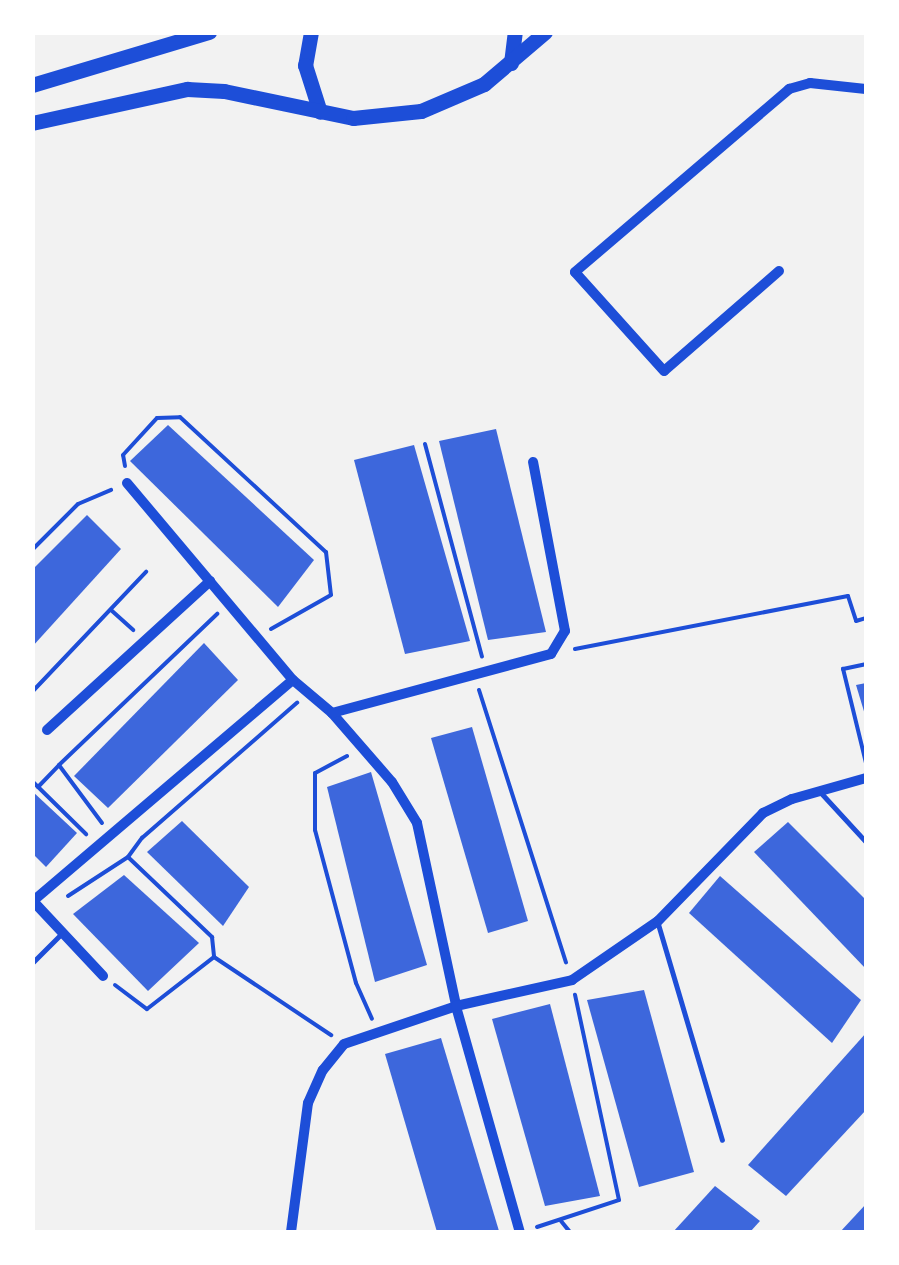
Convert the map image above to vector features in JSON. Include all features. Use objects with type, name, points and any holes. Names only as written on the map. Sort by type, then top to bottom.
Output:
[{"type":"main road","points":[[32,85],[208,32]]},
{"type":"main road","points":[[311,32],[306,65],[320,112]]},
{"type":"main road","points":[[511,63],[515,32]]},
{"type":"main road","points":[[32,123],[187,88],[224,91],[354,118],[422,111],[469,92],[511,63],[545,32]]},
{"type":"street","points":[[780,271],[664,371],[576,272],[789,89],[810,83],[866,90]]},
{"type":"street","points":[[332,713],[381,696],[487,674],[552,654],[566,632],[532,462]]},
{"type":"street","points":[[127,482],[293,680],[332,713],[392,782],[416,823],[456,1006],[520,1232]]},
{"type":"street","points":[[48,730],[210,581]]},
{"type":"street","points":[[103,976],[33,900],[293,680]]},
{"type":"street","points":[[291,1232],[308,1103],[323,1070],[344,1044],[456,1006],[572,980],[658,921],[763,813],[866,778]]},
{"type":"lane","points":[[819,791],[866,842]]},
{"type":"lane","points":[[658,921],[722,1140]]},
{"type":"lane","points":[[32,964],[62,932]]},
{"type":"path","points":[[32,550],[78,504],[127,482],[123,455],[158,418],[180,417],[326,552],[331,595],[257,637]]},
{"type":"path","points":[[426,444],[487,674]]},
{"type":"path","points":[[32,692],[146,572]]},
{"type":"path","points":[[552,654],[848,596],[856,620],[866,618]]},
{"type":"path","points":[[38,787],[228,603]]},
{"type":"path","points":[[111,610],[145,641]]},
{"type":"path","points":[[866,664],[844,669],[866,764]]},
{"type":"path","points":[[43,912],[128,857],[142,838],[299,701]]},
{"type":"path","points":[[351,754],[316,773],[315,830],[356,982],[378,1032]]},
{"type":"path","points":[[59,765],[92,814]]},
{"type":"path","points":[[32,781],[97,846]]},
{"type":"path","points":[[128,857],[212,937],[214,958]]},
{"type":"path","points":[[103,976],[147,1009],[214,958]]},
{"type":"path","points":[[214,958],[344,1044]]},
{"type":"path","points":[[560,1221],[570,1232]]},
{"type":"building","points":[[168,425],[314,560],[278,607],[130,461]]},
{"type":"building","points":[[496,429],[546,632],[488,640],[439,441]]},
{"type":"building","points":[[414,445],[470,641],[405,654],[354,460]]},
{"type":"building","points":[[87,515],[121,549],[32,647],[32,570]]},
{"type":"building","points":[[204,643],[238,680],[108,808],[74,776]]},
{"type":"building","points":[[866,683],[866,718],[856,685]]},
{"type":"building","points":[[472,727],[528,921],[488,933],[431,738]]},
{"type":"building","points":[[371,772],[427,965],[375,982],[327,787]]},
{"type":"building","points":[[32,791],[77,833],[46,867],[32,853]]},
{"type":"building","points":[[182,821],[249,887],[223,926],[147,852]]},
{"type":"building","points":[[788,822],[866,900],[866,969],[754,852]]},
{"type":"building","points":[[124,875],[199,943],[148,991],[73,914]]},
{"type":"building","points":[[720,876],[861,1000],[832,1043],[689,913]]},
{"type":"building","points":[[644,990],[694,1172],[639,1187],[587,1000]]},
{"type":"building","points":[[550,1004],[600,1196],[545,1206],[492,1019]]},
{"type":"building","points":[[866,1033],[866,1110],[786,1196],[748,1165]]},
{"type":"building","points":[[441,1038],[499,1231],[437,1232],[385,1054]]},
{"type":"building","points":[[715,1186],[760,1221],[750,1232],[673,1232]]},
{"type":"building","points":[[866,1204],[866,1232],[840,1232]]}]
